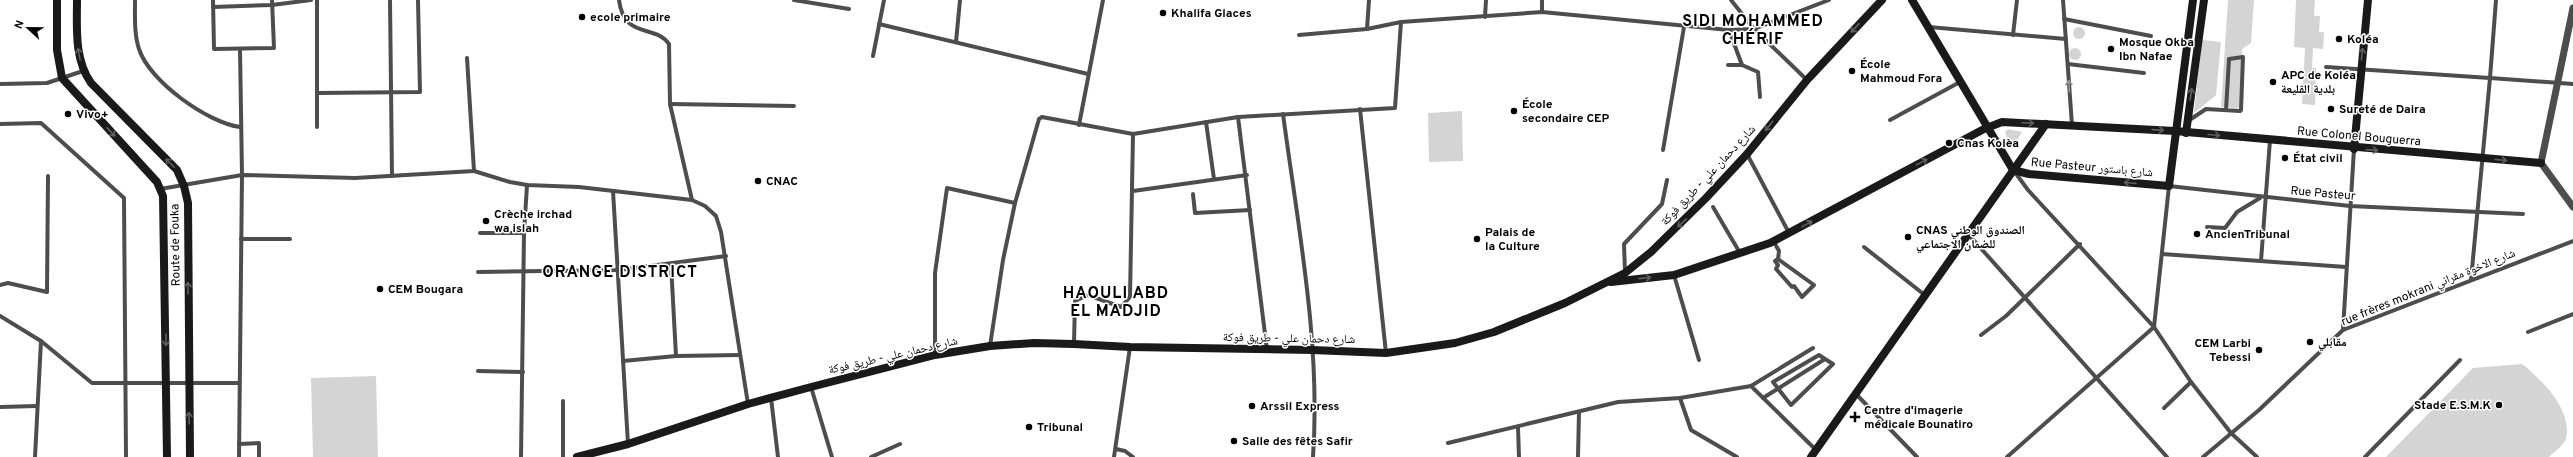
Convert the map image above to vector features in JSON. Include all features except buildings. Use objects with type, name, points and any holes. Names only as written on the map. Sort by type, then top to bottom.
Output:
[{"type":"main road","points":[[57,0],[57,50],[62,78]]},
{"type":"main road","name":"Route de Fouka","points":[[77,0],[77,43],[83,71],[91,83],[177,170],[184,186],[188,203],[190,457]]},
{"type":"main road","name":"شارع دحمان علي - طريق فوكة","points":[[577,457],[628,444],[748,404],[811,387],[935,355],[990,346],[1034,343],[1130,347],[1312,350],[1386,353],[1455,343],[1494,332],[1532,318],[1625,272],[1688,217],[1747,154],[1807,80],[1882,0]]},
{"type":"main road","points":[[1912,0],[1960,82],[1990,127],[2013,170]]},
{"type":"main road","points":[[2169,186],[2193,0]]},
{"type":"main road","points":[[2186,133],[2204,0]]},
{"type":"main road","points":[[2354,149],[2368,0]]},
{"type":"main road","name":"Route de Fouka","points":[[62,78],[157,182],[163,196],[165,223],[167,457]]},
{"type":"main road","name":"Rue Colonel Bouguerra","points":[[1606,282],[1674,275],[1774,242],[2002,122],[2175,131],[2354,149],[2541,163]]},
{"type":"main road","points":[[1813,453],[1926,296],[2046,124]]},
{"type":"main road","name":"Rue Pasteur شارع باستور","points":[[2013,170],[2029,174],[2169,186]]},
{"type":"street","points":[[135,0],[138,49],[144,61],[192,108],[227,126],[240,127]]},
{"type":"street","points":[[213,0],[214,49],[274,48],[272,2]]},
{"type":"street","points":[[213,7],[310,0]]},
{"type":"street","points":[[317,0],[317,127]]},
{"type":"street","points":[[390,0],[392,176]]},
{"type":"street","points":[[317,93],[392,94],[420,92],[418,0]]},
{"type":"street","points":[[619,0],[620,10],[626,20],[643,32],[666,40],[669,44],[670,104],[692,200]]},
{"type":"street","points":[[794,0],[849,9]]},
{"type":"street","points":[[873,56],[884,0]]},
{"type":"street","points":[[956,42],[960,0]]},
{"type":"street","points":[[1079,125],[1103,0]]},
{"type":"street","points":[[1368,29],[1369,0]]},
{"type":"street","points":[[1485,18],[1486,0]]},
{"type":"street","points":[[1542,0],[1542,12]]},
{"type":"street","points":[[1731,0],[1754,29],[1807,80]]},
{"type":"street","points":[[1299,35],[1368,29],[1401,22],[1485,18],[1542,12],[1684,27],[1729,30],[1754,29],[1829,0]]},
{"type":"street","points":[[2013,35],[2018,0]]},
{"type":"street","points":[[2063,0],[2072,125]]},
{"type":"street","points":[[2471,280],[2476,212],[2484,158],[2496,0]]},
{"type":"street","points":[[2573,8],[2570,36],[2557,83],[2541,163],[2573,207]]},
{"type":"street","points":[[2064,19],[2151,36]]},
{"type":"street","points":[[990,346],[1003,260],[1015,203],[1039,119],[1042,117],[1132,134],[1238,117],[1395,108],[1401,22]]},
{"type":"street","points":[[879,24],[1088,74]]},
{"type":"street","points":[[1663,150],[1684,27]]},
{"type":"street","points":[[1928,27],[2066,39]]},
{"type":"street","points":[[1729,30],[1742,65]]},
{"type":"street","points":[[239,457],[242,175],[240,127],[240,49]]},
{"type":"street","points":[[2188,121],[2206,109],[2226,110],[2241,110],[2243,57],[2228,59],[2226,110]]},
{"type":"street","points":[[467,58],[474,170]]},
{"type":"street","points":[[2068,64],[2144,72]]},
{"type":"street","points":[[1728,65],[1742,65],[1758,72],[1760,96]]},
{"type":"street","points":[[2326,66],[2573,84]]},
{"type":"street","points":[[0,84],[47,83],[83,71]]},
{"type":"street","points":[[1890,120],[1960,82]]},
{"type":"street","points":[[670,104],[794,106]]},
{"type":"street","points":[[1360,109],[1386,353]]},
{"type":"street","points":[[1283,114],[1312,350],[1315,432],[1313,457]]},
{"type":"street","points":[[1238,117],[1247,175],[1267,350]]},
{"type":"street","points":[[1206,122],[1214,179]]},
{"type":"street","points":[[0,124],[41,123],[124,198],[126,457]]},
{"type":"street","points":[[1074,344],[1075,301],[1088,295],[1121,306],[1130,297],[1133,191],[1132,134]]},
{"type":"street","points":[[2261,261],[2270,140]]},
{"type":"street","points":[[2342,330],[2354,149]]},
{"type":"street","points":[[1747,154],[1790,234]]},
{"type":"street","points":[[160,189],[242,175],[355,178],[474,170],[527,185],[613,191],[692,200],[705,206],[716,216],[726,256],[748,404]]},
{"type":"street","points":[[2013,170],[2028,190],[2080,244],[2154,327],[2191,382],[2231,433],[2253,455],[2257,457]]},
{"type":"street","points":[[1133,191],[1247,175]]},
{"type":"street","points":[[0,285],[8,283],[47,292],[48,176]]},
{"type":"street","points":[[1625,272],[1624,244],[1662,204],[1667,180]]},
{"type":"street","points":[[521,457],[524,233],[527,185]]},
{"type":"street","points":[[2007,457],[2154,327],[2169,186]]},
{"type":"street","name":"Rue Pasteur","points":[[2169,186],[2260,198],[2350,206],[2523,214]]},
{"type":"street","points":[[935,355],[935,273],[947,188],[1015,203]]},
{"type":"street","points":[[613,191],[619,270],[628,444]]},
{"type":"street","points":[[1193,194],[1195,212],[1250,210]]},
{"type":"street","points":[[2207,227],[2225,228],[2237,212],[2260,198]]},
{"type":"street","points":[[1713,207],[1741,254]]},
{"type":"street","points":[[480,233],[524,233]]},
{"type":"street","points":[[1969,235],[2167,457]]},
{"type":"street","points":[[241,239],[290,239]]},
{"type":"street","points":[[1774,242],[1779,251],[1778,259],[1775,261],[1778,265],[1776,269],[1792,287],[1794,286],[1802,297],[1814,285],[1778,259]]},
{"type":"street","name":"rue frères mokrani شارع الاخوة مقراني","points":[[2203,457],[2259,410],[2342,330],[2573,242]]},
{"type":"street","points":[[1981,335],[2024,298],[2080,244]]},
{"type":"street","points":[[1864,247],[1926,296]]},
{"type":"street","points":[[2162,254],[2346,267]]},
{"type":"street","points":[[478,272],[619,270],[726,256]]},
{"type":"street","points":[[671,264],[676,356]]},
{"type":"street","points":[[1674,275],[1699,360]]},
{"type":"street","points":[[2528,332],[2573,314]]},
{"type":"street","points":[[0,316],[41,341],[92,383],[239,383]]},
{"type":"street","points":[[35,457],[41,341]]},
{"type":"street","points":[[1114,457],[1130,347]]},
{"type":"street","points":[[1448,443],[1618,402],[1680,398],[1751,386],[1813,348]]},
{"type":"street","points":[[623,361],[676,356],[740,355]]},
{"type":"street","points":[[1819,355],[1833,364],[1791,405],[1778,389],[1773,382],[1819,355]]},
{"type":"street","points":[[1763,398],[1825,360]]},
{"type":"street","points":[[2365,457],[2460,360]]},
{"type":"street","points":[[478,371],[523,372]]},
{"type":"street","points":[[2164,408],[2191,382]]},
{"type":"street","points":[[1751,386],[1813,453]]},
{"type":"street","points":[[811,387],[832,457]]},
{"type":"street","points":[[1855,393],[1917,457]]},
{"type":"street","points":[[771,398],[778,457]]},
{"type":"street","points":[[1680,398],[1691,430],[1737,457]]},
{"type":"street","points":[[563,401],[563,457]]},
{"type":"street","points":[[0,407],[37,406]]},
{"type":"street","points":[[1578,457],[1579,412]]},
{"type":"street","points":[[1518,427],[1519,457]]},
{"type":"street","points":[[239,444],[258,443],[259,457]]},
{"type":"street","points":[[871,457],[900,444]]},
{"type":"street","points":[[1116,449],[1125,451],[1133,457]]},
{"type":"shaded area","points":[[2228,0],[2254,0],[2251,43],[2242,49],[2240,105],[2238,108],[2221,107]]},
{"type":"shaded area","points":[[2296,0],[2315,0],[2314,16],[2320,16],[2319,32],[2324,32],[2323,49],[2313,48],[2312,68],[2316,68],[2315,105],[2302,104],[2305,48],[2294,47]]},
{"type":"shaded area","points":[[2081,27],[2084,28],[2084,38],[2077,39],[2074,38],[2073,31],[2074,28]]},
{"type":"shaded area","points":[[2202,40],[2221,42],[2216,95],[2194,113]]},
{"type":"shaded area","points":[[2077,48],[2080,49],[2080,59],[2073,60],[2070,59],[2069,52],[2070,49]]},
{"type":"shaded area","points":[[1462,111],[1463,161],[1429,162],[1428,113]]},
{"type":"shaded area","points":[[2008,129],[2022,132],[2014,146],[2010,146],[2005,132]]},
{"type":"shaded area","name":"Stade E.S.M.K","points":[[2522,364],[2538,378],[2554,396],[2565,417],[2567,428],[2565,442],[2549,457],[2386,457],[2473,368]]},
{"type":"shaded area","points":[[376,376],[378,457],[313,457],[311,378]]},
{"type":"place","name":"Khalifa Glaces","points":[[1163,13]]},
{"type":"place","name":"ecole primaire","points":[[582,17]]},
{"type":"place","name":"Koléa","points":[[2339,39]]},
{"type":"place","name":"Mosque Okba Ibn Nafae","points":[[2111,49]]},
{"type":"place","name":"École Mahmoud Fora","points":[[1852,71]]},
{"type":"place","name":"APC de Koléa بلدية القليعة","points":[[2273,82]]},
{"type":"place","name":"Sureté de Daira","points":[[2331,109]]},
{"type":"place","name":"École secondaire CEP","points":[[1514,111]]},
{"type":"place","name":"Vivo+","points":[[68,114]]},
{"type":"place","name":"Cnas Kolèa","points":[[1949,143]]},
{"type":"place","name":"État civil","points":[[2285,158]]},
{"type":"place","name":"CNAC","points":[[758,181]]},
{"type":"place","name":"Crèche irchad wa islah","points":[[486,221]]},
{"type":"place","name":"AncienTribunal","points":[[2197,234]]},
{"type":"place","name":"CNAS الصندوق الوطني للضمان الاجتماعي","points":[[1908,237]]},
{"type":"place","name":"Palais de la Culture","points":[[1477,239]]},
{"type":"place","name":"CEM Bougara","points":[[380,289]]},
{"type":"place","name":"مقابلي","points":[[2310,342]]},
{"type":"place","name":"CEM Larbi Tebessi","points":[[2259,350]]},
{"type":"place","name":"Stade E.S.M.K","points":[[2499,405]]},
{"type":"place","name":"Arssil Express","points":[[1252,406]]},
{"type":"place","name":"Centre d'imagerie médicale Bounatiro","points":[[1855,417]]},
{"type":"place","name":"Tribunal","points":[[1029,427]]},
{"type":"place","name":"Salle des fêtes Safir","points":[[1234,441]]},
{"type":"district","name":"SIDI MOHAMMED CHÉRIF","points":[[1753,29]]},
{"type":"district","name":"ORANGE DISTRICT","points":[[620,271]]},
{"type":"district","name":"HAOULI ABD EL MADJID","points":[[1116,301]]}]
